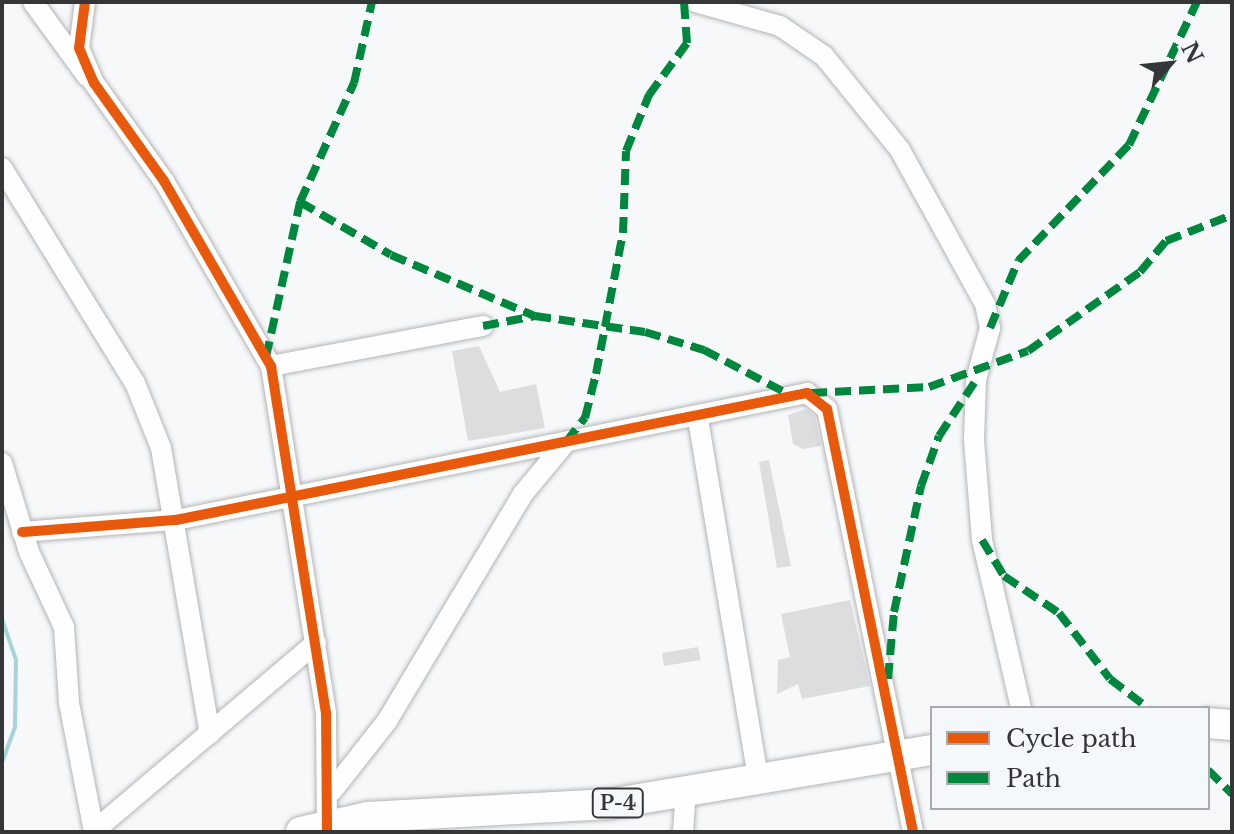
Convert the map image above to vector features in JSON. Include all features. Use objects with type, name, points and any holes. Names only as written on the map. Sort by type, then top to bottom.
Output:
[{"type":"highway","points":[[1210,723],[1232,725]]},
{"type":"highway","name":"P-4","points":[[318,829],[686,793],[759,783],[930,750]]},
{"type":"street","points":[[33,2],[164,181],[271,366],[316,643],[332,791]]},
{"type":"street","points":[[85,2],[79,48],[94,83]]},
{"type":"street","points":[[695,2],[780,26],[824,56],[900,150],[985,304],[990,328],[976,380],[974,440],[982,540],[1021,706]]},
{"type":"street","points":[[2,168],[135,383],[161,448],[176,520],[210,734]]},
{"type":"street","points":[[271,366],[483,326]]},
{"type":"street","points":[[22,532],[176,520],[292,495],[698,419],[798,394],[827,409],[892,758],[913,832]]},
{"type":"street","points":[[698,419],[759,783]]},
{"type":"street","points":[[318,829],[332,791],[387,721],[523,494],[566,442]]},
{"type":"street","points":[[2,463],[22,532],[64,627],[69,703],[94,832],[316,643]]},
{"type":"street","points":[[683,832],[686,793]]},
{"type":"building","points":[[479,346],[500,392],[536,384],[545,428],[468,441],[452,351]]},
{"type":"building","points":[[806,409],[815,416],[821,446],[803,449],[793,444],[788,415]]},
{"type":"building","points":[[769,460],[791,566],[777,568],[759,462]]},
{"type":"building","points":[[850,600],[870,686],[802,699],[798,684],[777,694],[778,660],[790,657],[781,614]]},
{"type":"building","points":[[698,647],[701,660],[664,666],[662,653]]},
{"type":"waterway","points":[[2,619],[16,660],[15,727],[2,762]]},
{"type":"marked path","points":[[266,357],[300,202],[354,83],[372,2]]},
{"type":"marked path","points":[[566,442],[585,418],[596,374],[623,233],[626,151],[649,95],[687,43],[684,2]]},
{"type":"marked path","points":[[990,328],[1018,261],[1129,145],[1197,2]]},
{"type":"marked path","points":[[300,202],[391,255],[535,316],[645,332],[704,350],[790,395]]},
{"type":"marked path","points":[[811,393],[929,387],[1028,351],[1140,272],[1166,241],[1232,215]]},
{"type":"marked path","points":[[483,326],[535,316]]},
{"type":"marked path","points":[[888,679],[894,612],[921,486],[939,436],[976,380]]},
{"type":"marked path","points":[[982,540],[1004,576],[1059,613],[1110,679],[1145,706]]},
{"type":"marked path","points":[[1210,772],[1232,794]]},
{"type":"cycle path","points":[[85,2],[79,48],[94,83],[164,181],[271,366],[326,713],[327,832]]},
{"type":"cycle path","points":[[22,532],[176,520],[807,393],[827,409],[913,832]]}]
